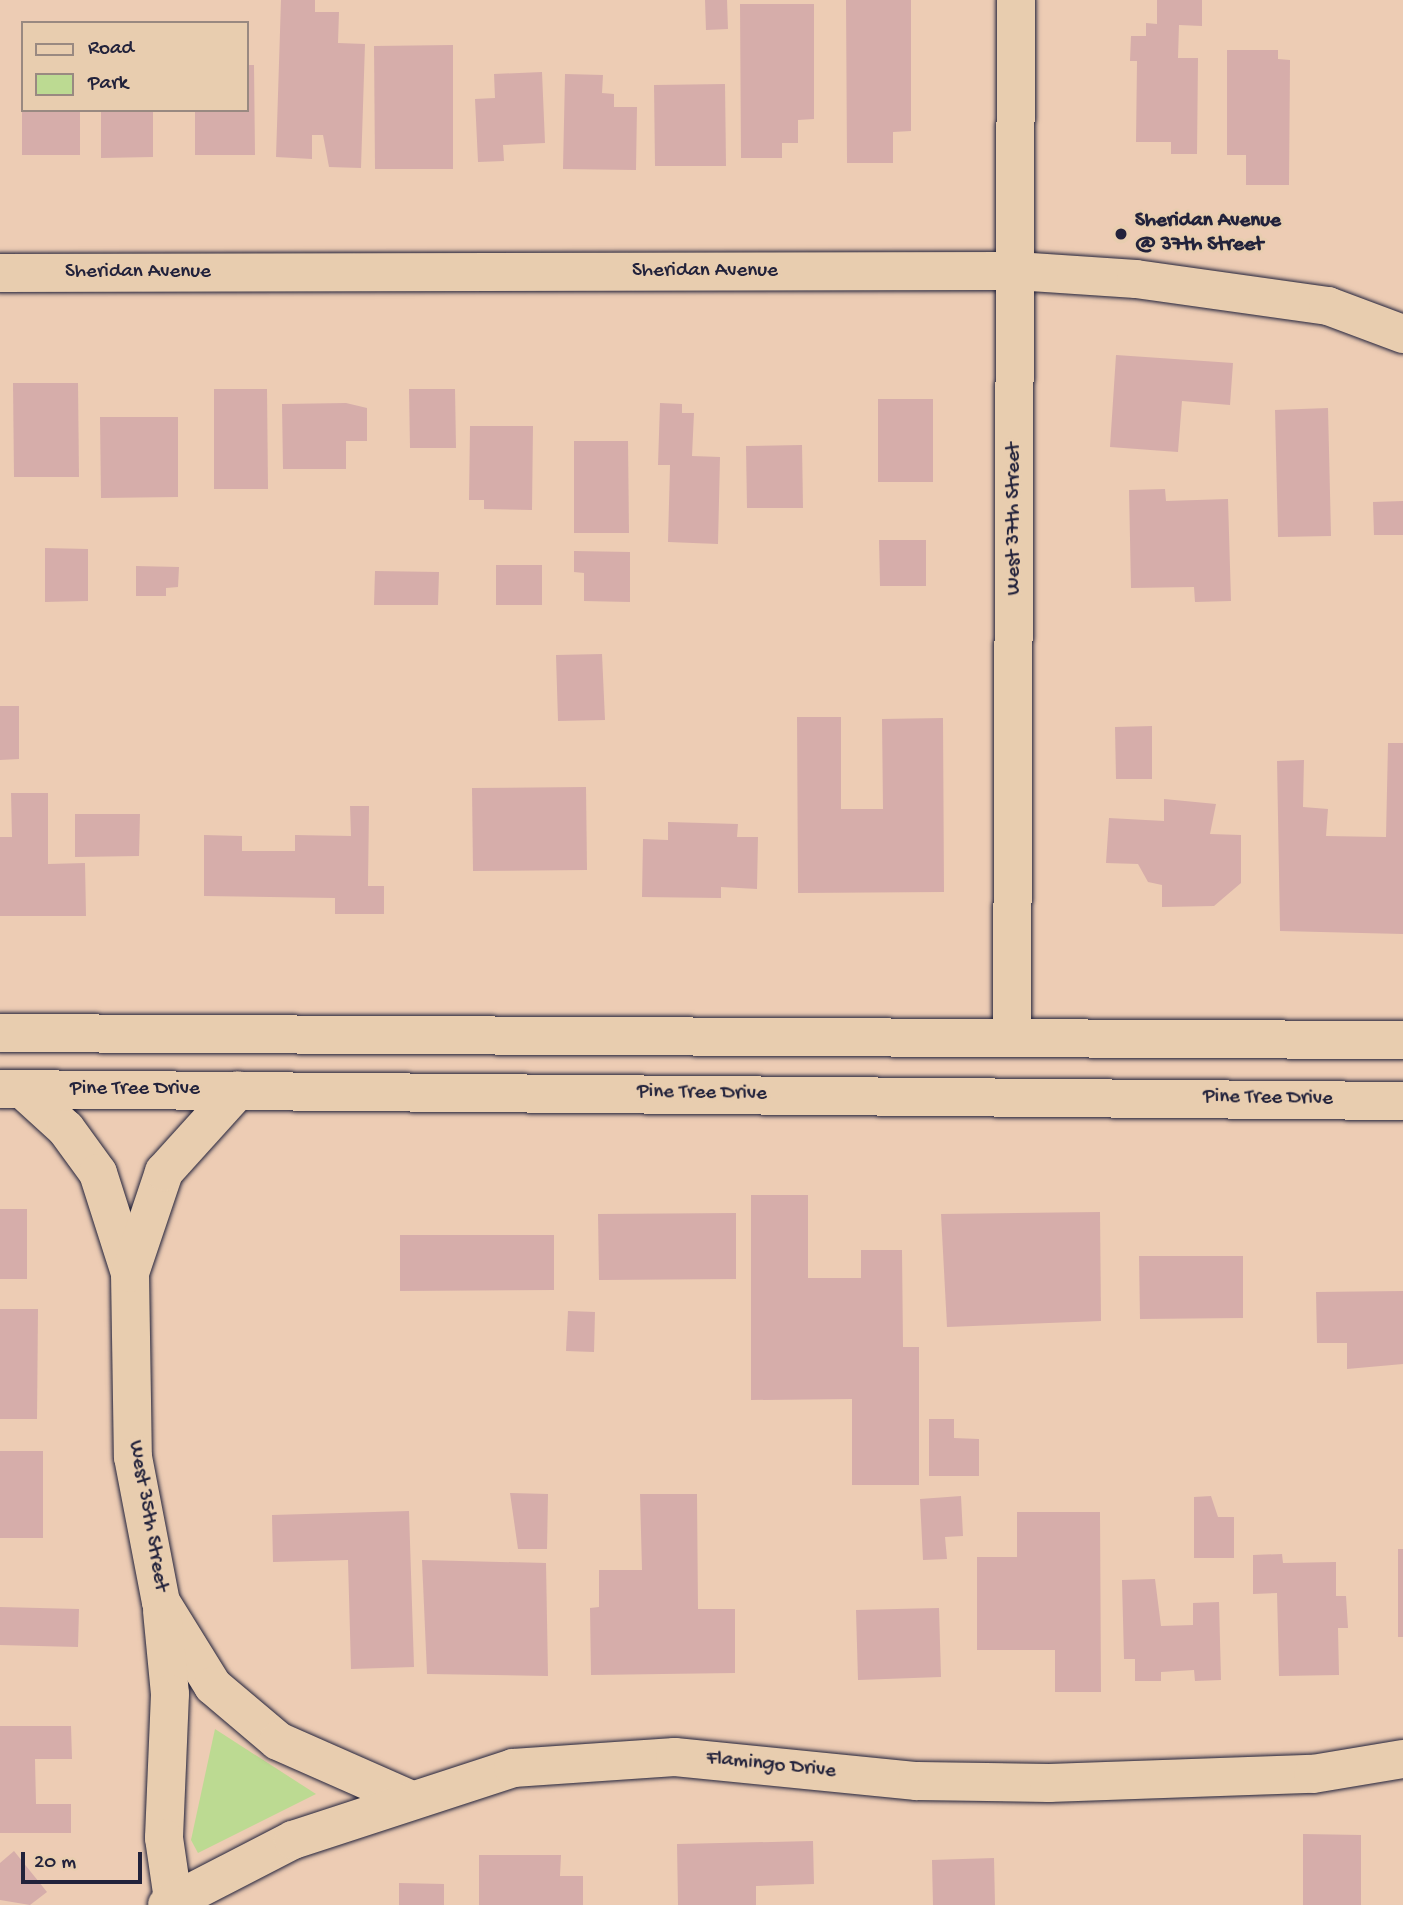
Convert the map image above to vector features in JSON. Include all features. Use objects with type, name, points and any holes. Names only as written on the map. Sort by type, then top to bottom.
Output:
[{"type":"street","name":"West 37th Street","points":[[1013,1038],[1016,0]]},
{"type":"street","name":"Sheridan Avenue","points":[[0,273],[1016,271],[1136,279],[1328,306],[1403,334]]},
{"type":"street","points":[[0,1033],[1403,1040]]},
{"type":"street","name":"Pine Tree Drive","points":[[11,1089],[1403,1101]]},
{"type":"street","name":"West 35th Street","points":[[11,1089],[65,1129],[98,1173],[130,1273],[133,1457],[161,1601],[213,1686],[278,1741],[407,1798]]},
{"type":"street","name":"West 35th Street","points":[[130,1273],[164,1172],[238,1090]]},
{"type":"street","points":[[161,1601],[170,1694],[164,1838],[170,1903]]},
{"type":"street","name":"Flamingo Drive","points":[[170,1903],[293,1840],[407,1798],[513,1768],[675,1757],[917,1781],[1049,1783],[1312,1774],[1403,1759]]},
{"type":"green space","points":[[215,1729],[316,1794],[198,1853],[191,1840]]},
{"type":"building","points":[[281,0],[315,0],[315,12],[339,12],[338,43],[365,44],[361,168],[329,167],[323,135],[312,135],[312,159],[276,157]]},
{"type":"building","points":[[705,0],[727,0],[728,29],[706,30]]},
{"type":"building","points":[[846,0],[911,0],[911,131],[893,132],[893,163],[847,163]]},
{"type":"building","points":[[1157,0],[1202,0],[1202,26],[1179,25],[1178,58],[1198,58],[1197,154],[1171,154],[1171,142],[1136,142],[1137,61],[1130,61],[1131,36],[1146,36],[1146,23],[1157,24]]},
{"type":"building","points":[[740,4],[814,4],[814,119],[798,120],[798,143],[782,143],[782,158],[741,158]]},
{"type":"building","points":[[453,45],[453,169],[375,169],[374,46]]},
{"type":"building","points":[[1227,50],[1278,50],[1278,59],[1290,60],[1289,185],[1246,185],[1246,155],[1227,155]]},
{"type":"building","points":[[248,65],[254,65],[255,155],[195,155],[195,112],[248,112]]},
{"type":"building","points":[[542,72],[545,143],[503,145],[504,161],[478,162],[475,99],[495,98],[494,74]]},
{"type":"building","points":[[565,74],[603,75],[602,93],[614,94],[614,107],[637,107],[636,170],[563,169]]},
{"type":"building","points":[[725,84],[726,166],[655,166],[654,85]]},
{"type":"building","points":[[22,112],[80,112],[80,155],[22,155]]},
{"type":"building","points":[[101,112],[153,112],[153,157],[101,158]]},
{"type":"building","points":[[1116,355],[1233,363],[1230,405],[1182,401],[1178,452],[1110,447]]},
{"type":"building","points":[[13,383],[78,383],[79,477],[14,477]]},
{"type":"building","points":[[214,389],[267,389],[268,489],[214,489]]},
{"type":"building","points":[[409,389],[455,389],[456,448],[410,448]]},
{"type":"building","points":[[878,399],[933,399],[933,482],[878,482]]},
{"type":"building","points":[[346,403],[367,408],[367,441],[346,441],[346,469],[283,469],[282,404]]},
{"type":"building","points":[[660,403],[682,404],[682,413],[694,413],[692,456],[720,457],[718,544],[668,542],[670,465],[658,465]]},
{"type":"building","points":[[1328,408],[1331,536],[1278,537],[1275,410]]},
{"type":"building","points":[[100,417],[178,417],[178,497],[101,498]]},
{"type":"building","points":[[470,426],[533,426],[532,510],[484,509],[484,500],[469,500]]},
{"type":"building","points":[[574,441],[628,441],[629,533],[574,533]]},
{"type":"building","points":[[802,445],[803,508],[747,508],[746,446]]},
{"type":"building","points":[[1165,489],[1166,501],[1228,499],[1231,601],[1195,602],[1194,587],[1131,588],[1129,490]]},
{"type":"building","points":[[1403,501],[1403,535],[1374,535],[1373,502]]},
{"type":"building","points":[[879,540],[926,540],[926,586],[880,586]]},
{"type":"building","points":[[45,548],[88,549],[88,601],[45,602]]},
{"type":"building","points":[[574,551],[630,552],[630,602],[584,601],[584,573],[574,572]]},
{"type":"building","points":[[496,565],[542,565],[542,605],[496,605]]},
{"type":"building","points":[[136,566],[179,567],[178,587],[166,588],[166,596],[136,596]]},
{"type":"building","points":[[375,571],[439,572],[438,605],[374,605]]},
{"type":"building","points":[[602,654],[605,720],[558,721],[556,655]]},
{"type":"building","points":[[0,706],[19,706],[19,759],[0,760]]},
{"type":"building","points":[[797,717],[841,717],[841,809],[883,809],[882,719],[943,718],[944,892],[798,893]]},
{"type":"building","points":[[1152,726],[1152,779],[1116,779],[1115,727]]},
{"type":"building","points":[[1388,743],[1403,743],[1403,934],[1280,931],[1277,761],[1304,760],[1303,807],[1328,809],[1326,836],[1386,837]]},
{"type":"building","points":[[586,787],[587,870],[473,871],[472,788]]},
{"type":"building","points":[[11,793],[48,793],[48,864],[85,863],[86,916],[0,916],[0,837],[12,837]]},
{"type":"building","points":[[1164,799],[1216,804],[1210,834],[1241,835],[1241,883],[1214,906],[1162,907],[1162,885],[1148,882],[1138,864],[1106,863],[1109,818],[1164,821]]},
{"type":"building","points":[[350,806],[369,806],[368,886],[384,886],[384,914],[335,914],[335,898],[204,896],[204,835],[242,836],[242,851],[295,851],[295,835],[351,836]]},
{"type":"building","points":[[75,814],[140,814],[139,856],[75,857]]},
{"type":"building","points":[[668,822],[738,824],[737,837],[758,837],[757,889],[721,887],[721,898],[642,897],[643,839],[668,840]]},
{"type":"building","points":[[751,1195],[808,1195],[808,1278],[861,1278],[861,1250],[902,1250],[903,1347],[919,1347],[919,1485],[852,1485],[852,1399],[751,1400]]},
{"type":"building","points":[[0,1209],[27,1209],[27,1279],[0,1279]]},
{"type":"building","points":[[1100,1212],[1101,1321],[947,1327],[941,1214]]},
{"type":"building","points":[[736,1213],[736,1279],[599,1280],[598,1214]]},
{"type":"building","points":[[400,1235],[554,1235],[554,1290],[400,1291]]},
{"type":"building","points":[[1139,1256],[1243,1256],[1243,1318],[1140,1319]]},
{"type":"building","points":[[1403,1291],[1403,1364],[1347,1369],[1347,1343],[1317,1343],[1316,1292]]},
{"type":"building","points":[[0,1309],[38,1309],[37,1419],[0,1419]]},
{"type":"building","points":[[568,1311],[595,1312],[594,1352],[566,1351]]},
{"type":"building","points":[[929,1419],[954,1419],[954,1438],[979,1439],[979,1476],[929,1476]]},
{"type":"building","points":[[0,1451],[43,1451],[43,1538],[0,1538]]},
{"type":"building","points":[[510,1493],[548,1494],[547,1549],[518,1549]]},
{"type":"building","points":[[640,1494],[697,1494],[698,1609],[735,1609],[735,1673],[591,1675],[590,1608],[599,1607],[599,1570],[642,1570]]},
{"type":"building","points":[[961,1496],[963,1536],[945,1537],[947,1559],[923,1560],[920,1499]]},
{"type":"building","points":[[1211,1496],[1218,1517],[1234,1517],[1234,1558],[1194,1558],[1194,1497]]},
{"type":"building","points":[[409,1511],[414,1667],[351,1669],[348,1560],[273,1562],[272,1515]]},
{"type":"building","points":[[1017,1512],[1100,1512],[1101,1692],[1055,1692],[1055,1650],[977,1650],[977,1557],[1017,1557]]},
{"type":"building","points":[[1398,1549],[1403,1549],[1403,1637],[1398,1637]]},
{"type":"building","points":[[1282,1554],[1283,1563],[1336,1562],[1336,1596],[1346,1596],[1348,1628],[1338,1628],[1339,1675],[1279,1676],[1277,1593],[1253,1594],[1253,1555]]},
{"type":"building","points":[[422,1560],[546,1563],[548,1676],[427,1674]]},
{"type":"building","points":[[1155,1579],[1161,1626],[1193,1625],[1193,1603],[1219,1602],[1221,1680],[1195,1681],[1194,1670],[1161,1672],[1161,1681],[1135,1681],[1135,1659],[1124,1659],[1122,1580]]},
{"type":"building","points":[[0,1607],[79,1609],[78,1647],[0,1645]]},
{"type":"building","points":[[939,1608],[941,1677],[858,1680],[856,1610]]},
{"type":"building","points":[[0,1726],[71,1726],[72,1759],[35,1759],[36,1804],[71,1804],[71,1833],[0,1833]]},
{"type":"building","points":[[1303,1834],[1361,1835],[1361,1905],[1303,1905]]},
{"type":"building","points":[[813,1841],[814,1884],[756,1886],[756,1905],[678,1905],[677,1844]]},
{"type":"building","points":[[14,1851],[47,1892],[30,1905],[0,1900],[0,1863]]},
{"type":"building","points":[[479,1855],[561,1855],[560,1876],[583,1876],[583,1905],[479,1905]]},
{"type":"building","points":[[994,1858],[995,1905],[933,1905],[932,1860]]},
{"type":"building","points":[[399,1883],[444,1884],[444,1905],[399,1905]]},
{"type":"place","name":"Sheridan Avenue @ 37th Street","points":[[1121,234]]}]
